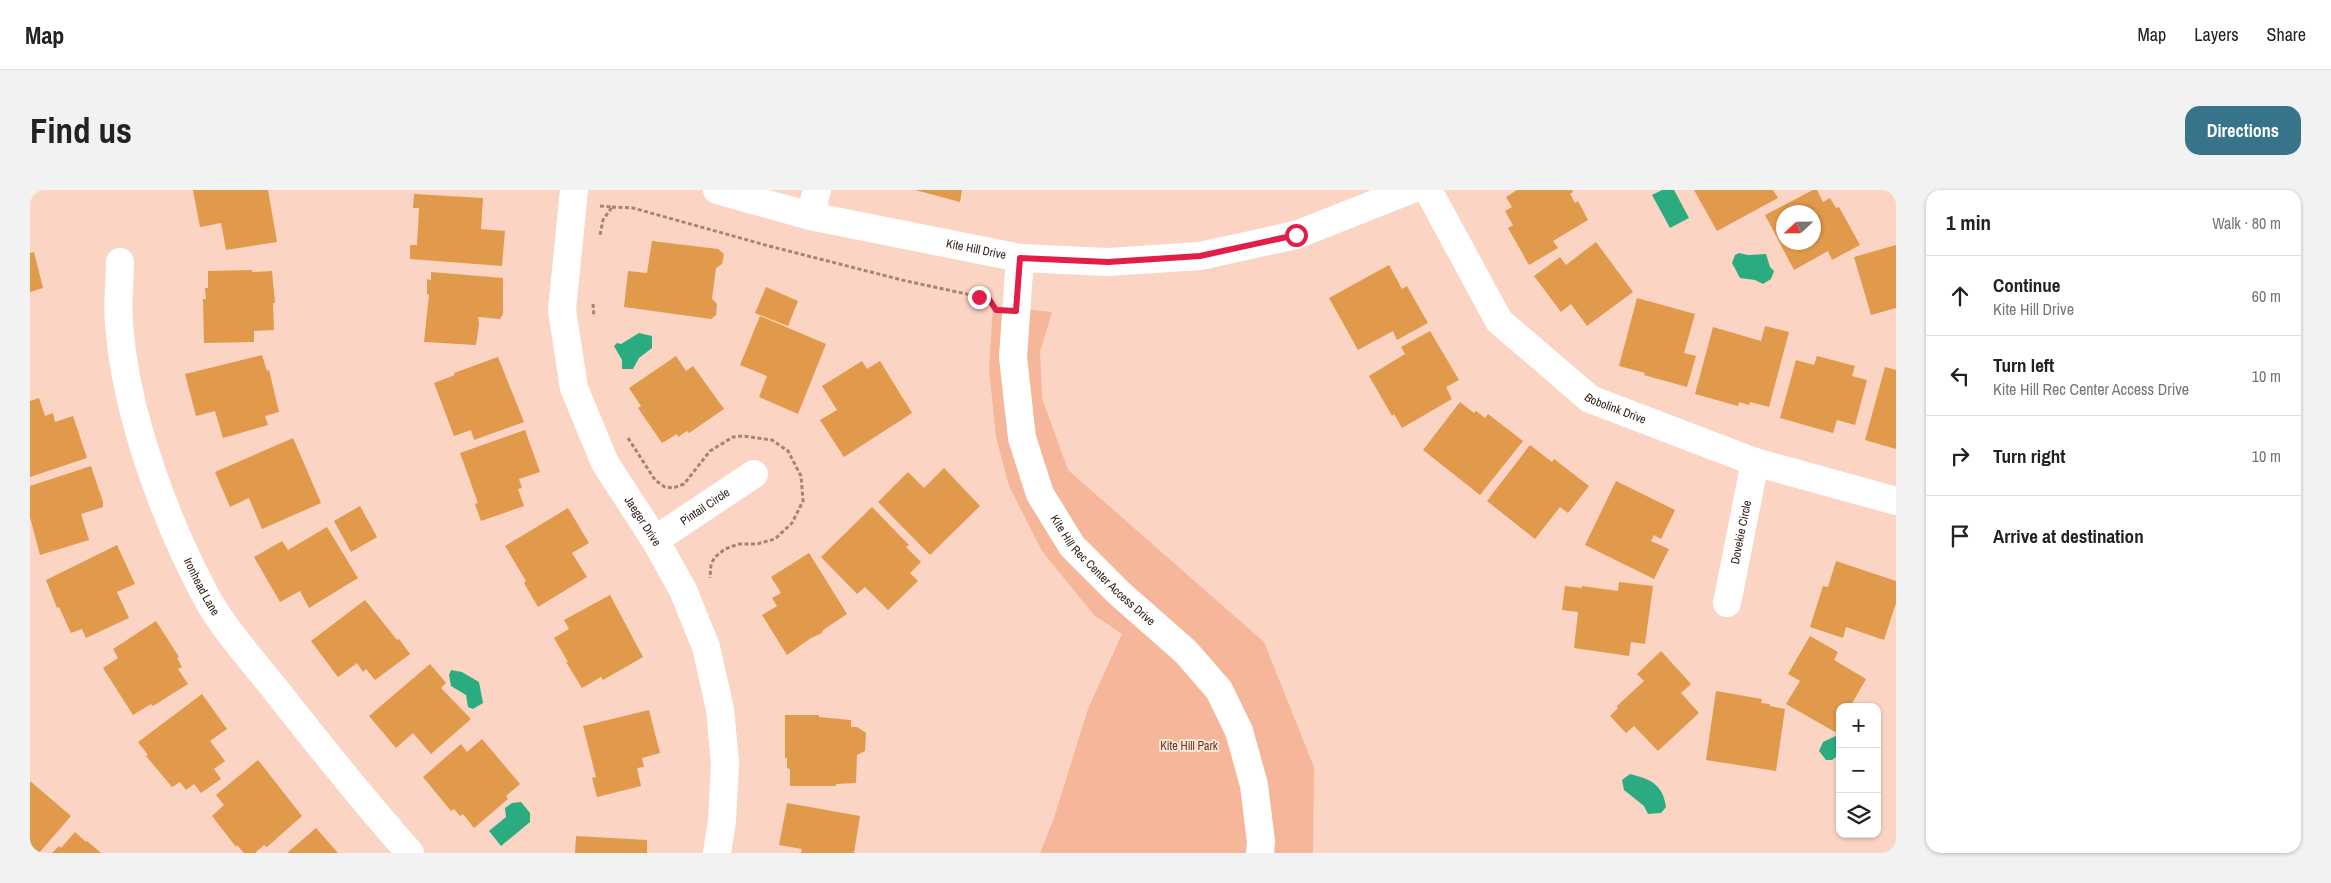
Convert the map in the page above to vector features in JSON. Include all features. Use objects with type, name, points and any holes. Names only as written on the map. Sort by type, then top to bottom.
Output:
[{"type":"street","name":"Jaeger Drive","points":[[574,190],[562,310],[574,388],[605,463],[655,540],[683,590],[706,646],[720,709],[725,763],[722,821],[717,853]]},
{"type":"street","name":"Kite Hill Drive","points":[[717,190],[810,216],[1020,258],[1108,262],[1200,256],[1296,235],[1410,190]]},
{"type":"street","points":[[810,216],[817,190]]},
{"type":"street","name":"Bobolink Drive","points":[[1428,190],[1499,321],[1590,399],[1755,462],[1896,501]]},
{"type":"street","name":"Kite Hill Rec Center Access Drive","points":[[1020,258],[1012,357],[1022,438],[1040,494],[1072,546],[1118,593],[1186,652],[1219,690],[1240,730],[1254,786],[1261,842],[1260,853]]},
{"type":"street","name":"Ironhead Lane","points":[[120,262],[119,322],[128,390],[167,512],[188,559],[210,603],[238,642],[340,771],[410,853]]},
{"type":"street","name":"Dovekie Circle","points":[[1728,603],[1755,462]]},
{"type":"street","name":"Pintail Circle","points":[[655,540],[754,474]]},
{"type":"path","points":[[612,207],[633,208],[769,246],[906,281],[989,299],[996,310],[1016,311]]},
{"type":"green space","name":"Kite Hill Park","points":[[993,306],[1052,312],[1040,352],[1042,398],[1068,470],[1264,642],[1314,767],[1313,853],[1040,853],[1053,821],[1088,709],[1122,634],[1094,615],[1042,551],[1009,486],[996,437],[989,369]]},
{"type":"shaded area","points":[[1662,190],[1674,190],[1689,218],[1670,228],[1652,195]]},
{"type":"shaded area","points":[[1739,253],[1748,255],[1766,254],[1770,267],[1774,271],[1771,279],[1763,284],[1755,280],[1740,278],[1732,263],[1735,255]]},
{"type":"shaded area","points":[[639,333],[652,336],[652,348],[639,358],[633,369],[622,369],[622,360],[614,346]]},
{"type":"shaded area","points":[[451,670],[462,672],[479,682],[483,703],[473,709],[468,707],[466,695],[451,686],[449,675]]},
{"type":"shaded area","points":[[1836,736],[1836,757],[1832,760],[1826,760],[1819,751],[1823,742]]},
{"type":"shaded area","points":[[1630,774],[1644,778],[1659,788],[1666,807],[1661,813],[1648,814],[1644,806],[1624,790],[1622,780]]},
{"type":"shaded area","points":[[521,802],[530,813],[530,822],[501,846],[489,831],[506,817],[505,808],[512,803]]},
{"type":"building","points":[[193,190],[268,190],[277,242],[226,250],[221,223],[200,227]]},
{"type":"building","points":[[915,190],[962,190],[960,202]]},
{"type":"building","points":[[1517,190],[1572,190],[1573,192],[1570,194],[1575,203],[1578,201],[1588,220],[1553,241],[1558,248],[1529,265],[1508,228],[1513,225],[1505,211],[1512,207],[1506,197]]},
{"type":"building","points":[[1694,190],[1773,190],[1778,198],[1717,231]]},
{"type":"building","points":[[1813,190],[1817,190],[1823,202],[1830,198],[1836,208],[1839,207],[1860,245],[1832,260],[1828,251],[1794,270],[1783,250],[1821,250],[1821,205],[1784,205]]},
{"type":"building","points":[[414,194],[483,198],[481,229],[505,231],[502,266],[410,259],[410,245],[417,245],[419,208],[413,208]]},
{"type":"building","points":[[1776,209],[1776,236],[1765,215]]},
{"type":"building","points":[[652,241],[718,249],[724,254],[722,264],[716,268],[712,299],[717,304],[716,315],[711,319],[624,307],[628,271],[647,273]]},
{"type":"building","points":[[1596,242],[1633,292],[1587,326],[1571,304],[1561,312],[1534,276],[1560,257],[1566,265]]},
{"type":"building","points":[[1896,245],[1896,308],[1871,315],[1854,257]]},
{"type":"building","points":[[34,252],[43,288],[30,292],[30,253]]},
{"type":"building","points":[[1389,265],[1402,289],[1407,286],[1428,323],[1397,340],[1393,331],[1358,350],[1329,298]]},
{"type":"building","points":[[252,270],[252,272],[272,271],[275,303],[273,303],[274,330],[254,331],[254,342],[204,343],[203,299],[206,299],[205,288],[208,288],[208,271]]},
{"type":"building","points":[[431,272],[503,278],[503,314],[500,319],[478,317],[476,345],[424,342],[429,295],[427,294],[427,279],[431,280]]},
{"type":"building","points":[[766,287],[798,301],[788,326],[755,313]]},
{"type":"building","points":[[1637,298],[1695,314],[1684,353],[1696,356],[1687,387],[1619,366]]},
{"type":"building","points":[[760,316],[826,344],[798,414],[759,397],[767,376],[740,365]]},
{"type":"building","points":[[1765,326],[1789,332],[1769,407],[1750,402],[1749,405],[1739,402],[1738,406],[1695,394],[1713,327],[1761,341]]},
{"type":"building","points":[[1430,331],[1459,380],[1446,387],[1452,399],[1402,428],[1394,414],[1392,416],[1369,376],[1405,354],[1401,347]]},
{"type":"building","points":[[262,355],[267,371],[269,370],[279,412],[265,416],[268,425],[223,438],[215,411],[196,416],[185,374]]},
{"type":"building","points":[[676,356],[686,371],[693,366],[724,409],[689,433],[687,431],[678,437],[677,434],[662,443],[638,408],[641,406],[629,388]]},
{"type":"building","points":[[1817,356],[1855,366],[1852,376],[1867,380],[1855,425],[1837,420],[1833,433],[1780,418],[1796,360],[1814,365]]},
{"type":"building","points":[[498,357],[524,422],[474,440],[471,430],[454,436],[434,383],[455,375],[454,373]]},
{"type":"building","points":[[862,361],[867,369],[880,361],[912,413],[844,457],[820,420],[837,410],[822,386]]},
{"type":"building","points":[[1885,367],[1896,370],[1896,449],[1865,440]]},
{"type":"building","points":[[39,398],[45,416],[53,413],[55,422],[73,416],[87,458],[30,477],[30,401]]},
{"type":"building","points":[[1460,402],[1474,413],[1476,411],[1485,418],[1488,414],[1523,441],[1480,495],[1423,450]]},
{"type":"building","points":[[525,430],[540,472],[519,479],[522,488],[518,489],[524,506],[481,521],[475,504],[478,503],[460,453]]},
{"type":"building","points":[[293,438],[321,503],[262,529],[249,498],[230,507],[215,472]]},
{"type":"building","points":[[1530,445],[1552,462],[1554,459],[1589,486],[1568,513],[1560,507],[1535,539],[1487,501]]},
{"type":"building","points":[[91,466],[103,507],[81,514],[89,540],[40,555],[30,517],[30,486]]},
{"type":"building","points":[[944,468],[980,506],[930,555],[878,502],[908,472],[924,488]]},
{"type":"building","points":[[1616,481],[1675,510],[1661,539],[1654,535],[1651,541],[1669,549],[1654,579],[1585,545]]},
{"type":"building","points":[[360,506],[377,537],[351,552],[334,521]]},
{"type":"building","points":[[872,507],[909,545],[906,547],[921,562],[910,573],[918,581],[888,610],[865,587],[857,594],[821,557]]},
{"type":"building","points":[[568,508],[589,543],[572,553],[587,577],[538,607],[524,583],[526,581],[505,546]]},
{"type":"building","points":[[327,527],[358,578],[309,608],[300,591],[280,602],[254,557],[282,541],[288,550]]},
{"type":"building","points":[[117,545],[135,584],[117,592],[129,618],[86,638],[82,629],[71,633],[59,607],[57,608],[46,580]]},
{"type":"building","points":[[809,553],[847,614],[823,630],[822,633],[811,638],[787,655],[762,615],[777,606],[772,598],[781,593],[771,577]]},
{"type":"building","points":[[1836,561],[1896,581],[1896,603],[1884,640],[1846,627],[1843,638],[1810,627],[1823,586],[1828,587]]},
{"type":"building","points":[[1619,582],[1653,586],[1645,644],[1631,642],[1629,656],[1574,648],[1578,612],[1562,610],[1565,586],[1582,588],[1582,586],[1618,591]]},
{"type":"building","points":[[610,595],[643,657],[603,680],[601,677],[582,688],[554,638],[569,629],[564,620]]},
{"type":"building","points":[[365,600],[410,654],[375,680],[366,669],[363,672],[357,663],[338,677],[311,641]]},
{"type":"building","points":[[156,621],[179,657],[177,658],[182,667],[178,669],[188,684],[153,706],[151,704],[133,715],[103,668],[118,658],[113,649]]},
{"type":"building","points":[[1810,636],[1838,652],[1834,660],[1866,679],[1852,703],[1836,703],[1835,732],[1786,704],[1800,681],[1788,674]]},
{"type":"building","points":[[1661,651],[1691,684],[1681,693],[1699,713],[1658,751],[1634,726],[1626,733],[1610,716],[1618,708],[1617,706],[1644,681],[1637,674]]},
{"type":"building","points":[[430,664],[446,683],[441,688],[471,719],[431,754],[413,733],[396,748],[369,716]]},
{"type":"building","points":[[1716,691],[1762,699],[1761,703],[1785,709],[1776,771],[1706,760]]},
{"type":"building","points":[[202,694],[227,729],[210,741],[225,761],[214,769],[221,779],[201,793],[194,784],[186,790],[180,782],[172,787],[146,756],[148,755],[138,742]]},
{"type":"building","points":[[649,710],[660,753],[642,758],[644,767],[637,768],[641,786],[597,797],[592,778],[596,777],[583,726]]},
{"type":"building","points":[[785,715],[819,715],[819,717],[851,720],[851,727],[857,727],[866,733],[865,751],[857,755],[856,783],[836,784],[836,786],[790,786],[790,769],[787,768],[787,758],[785,758]]},
{"type":"building","points":[[482,739],[520,784],[506,796],[508,799],[474,828],[463,814],[460,816],[454,809],[451,811],[423,777],[461,744],[467,752]]},
{"type":"building","points":[[258,760],[302,816],[267,847],[264,845],[255,853],[244,853],[237,845],[236,847],[212,816],[224,805],[216,795]]},
{"type":"building","points":[[30,781],[71,816],[39,853],[30,853]]},
{"type":"building","points":[[787,803],[860,816],[854,853],[801,853],[802,849],[779,845]]},
{"type":"building","points":[[316,828],[338,853],[287,853]]},
{"type":"building","points":[[75,832],[101,853],[52,853],[59,846],[61,848]]},
{"type":"building","points":[[576,836],[647,840],[647,853],[575,853]]},
{"type":"route","points":[[979,297],[989,299],[996,310],[1016,311],[1020,258],[1108,262],[1200,256],[1296,235]]}]
